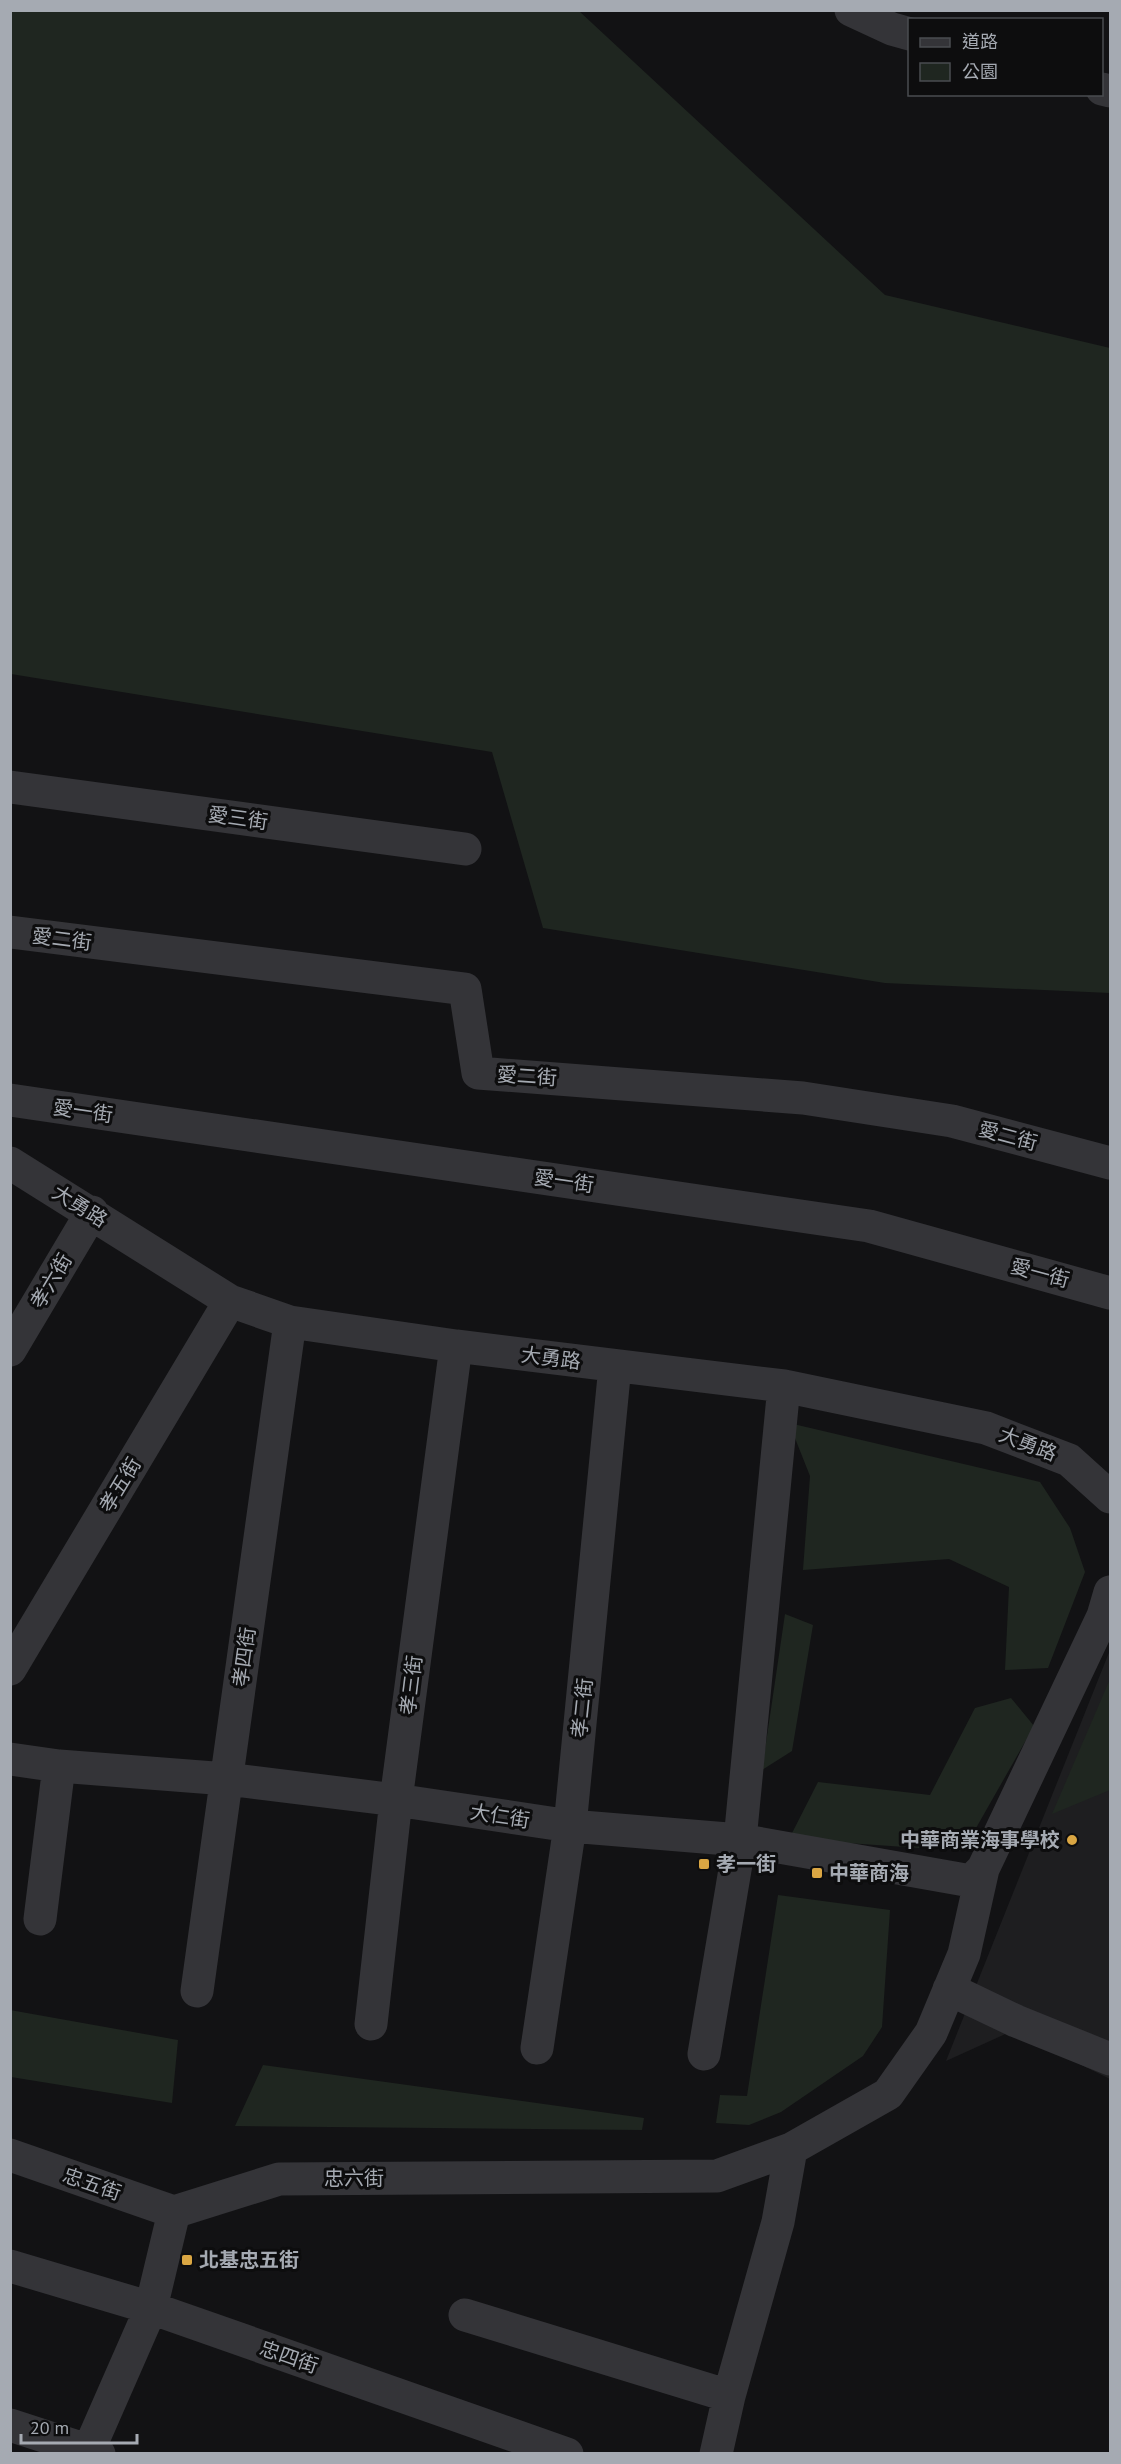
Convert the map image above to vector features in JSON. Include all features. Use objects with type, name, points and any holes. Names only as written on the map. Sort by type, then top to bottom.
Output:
[{"type":"street","points":[[851,10],[908,34]]},
{"type":"street","name":"愛三街","points":[[10,787],[465,849]]},
{"type":"street","name":"愛二街","points":[[10,932],[465,989],[478,1073],[803,1098],[952,1120],[1110,1163]]},
{"type":"street","name":"愛一街","points":[[10,1100],[869,1226],[1110,1293]]},
{"type":"street","name":"大勇路","points":[[10,1163],[92,1212],[230,1301],[290,1322],[456,1346],[784,1386],[986,1428],[1069,1460],[1110,1497]]},
{"type":"street","name":"孝六街","points":[[10,1350],[92,1212]]},
{"type":"street","name":"孝五街","points":[[10,1669],[230,1301]]},
{"type":"street","name":"孝四街","points":[[197,1991],[290,1322]]},
{"type":"street","name":"孝三街","points":[[370,2024],[396,1800],[456,1346]]},
{"type":"street","name":"孝二街","points":[[537,2048],[570,1826],[615,1366]]},
{"type":"street","points":[[704,2054],[740,1840],[784,1386]]},
{"type":"street","name":"忠六街","points":[[174,2212],[279,2179],[717,2176],[791,2149],[888,2094],[931,2033],[964,1954],[983,1869],[1103,1616],[1110,1592]]},
{"type":"street","name":"大仁街","points":[[10,1759],[58,1766],[226,1779],[396,1800],[570,1826],[740,1840],[971,1881],[983,1869]]},
{"type":"street","points":[[40,1919],[58,1766]]},
{"type":"street","points":[[949,1989],[1016,2021],[1110,2059]]},
{"type":"street","points":[[716,2454],[729,2396],[778,2222],[791,2149]]},
{"type":"street","name":"忠五街","points":[[10,2156],[174,2212]]},
{"type":"street","points":[[10,2425],[92,2452],[151,2308],[174,2212]]},
{"type":"street","name":"忠四街","points":[[10,2266],[151,2308],[567,2454]]},
{"type":"street","points":[[465,2315],[729,2396]]},
{"type":"shaded area","name":"中華商業海事學校","points":[[1110,1650],[1110,2079],[1012,2031],[946,2061]]},
{"type":"green space","points":[[10,11],[579,11],[885,295],[1110,348],[1110,993],[885,983],[543,928],[492,752],[11,674]]},
{"type":"green space","points":[[789,1423],[1040,1482],[1070,1528],[1085,1572],[1048,1668],[1005,1670],[1009,1587],[949,1559],[803,1570],[810,1476]]},
{"type":"green space","points":[[785,1614],[813,1625],[792,1751],[762,1770]]},
{"type":"green space","points":[[1110,1679],[1110,1790],[1052,1814]]},
{"type":"green space","points":[[1011,1698],[1034,1726],[963,1851],[789,1839],[818,1782],[930,1795],[975,1708]]},
{"type":"green space","points":[[778,1895],[890,1910],[882,2027],[863,2056],[781,2112],[749,2125],[716,2123],[720,2095],[747,2096]]},
{"type":"green space","points":[[10,2010],[178,2040],[172,2103],[11,2077]]},
{"type":"green space","points":[[263,2065],[644,2118],[642,2130],[235,2126]]},
{"type":"place","name":"中華商業海事學校","points":[[1072,1840]]},
{"type":"place","name":"孝一街","points":[[704,1864]]},
{"type":"place","name":"中華商海","points":[[817,1873]]},
{"type":"place","name":"北基忠五街","points":[[187,2260]]}]
